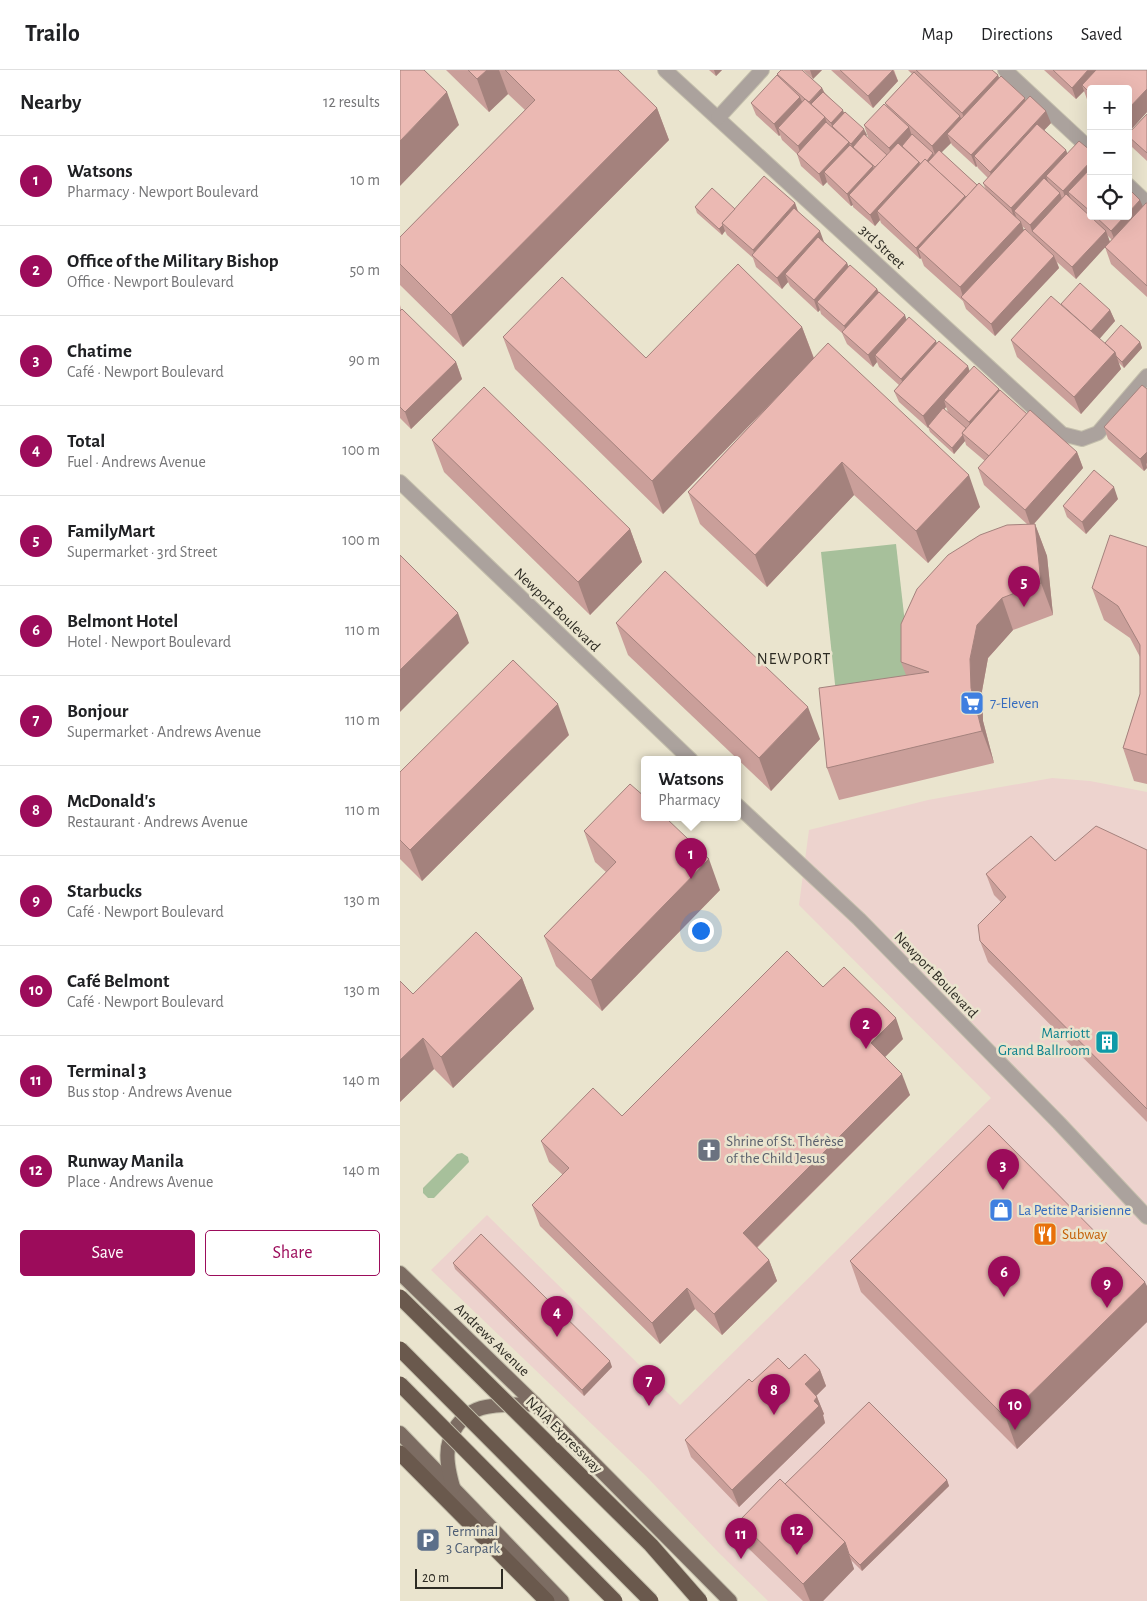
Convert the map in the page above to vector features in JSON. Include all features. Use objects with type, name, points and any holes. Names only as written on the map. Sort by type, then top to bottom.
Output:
[{"type":"highway","name":"NAIA Expressway","points":[[400,1298],[644,1538],[700,1601]]},
{"type":"highway","points":[[400,1349],[651,1601]]},
{"type":"highway","points":[[400,1384],[615,1601]]},
{"type":"highway","points":[[400,1453],[546,1601]]},
{"type":"main road","name":"Andrews Avenue","points":[[400,1273],[535,1404],[730,1601]]},
{"type":"main road","points":[[453,1487],[448,1463],[448,1451],[451,1437],[461,1420],[467,1414],[482,1408],[535,1404]]},
{"type":"main road","points":[[400,1433],[562,1601]]},
{"type":"street","name":"3rd Street","points":[[666,70],[1062,434],[1082,439],[1098,432],[1147,376]]},
{"type":"street","points":[[718,118],[762,70]]},
{"type":"street","points":[[1005,70],[1087,146]]},
{"type":"street","points":[[1132,189],[1147,203]]},
{"type":"street","name":"Newport Boulevard","points":[[400,482],[687,756]]},
{"type":"street","name":"Newport Boulevard","points":[[741,809],[858,919],[1059,1123],[1147,1217]]},
{"type":"shaded area","points":[[1052,778],[1090,781],[1147,792],[1147,1601],[768,1601],[719,1553],[646,1476],[431,1270],[487,1215],[680,1405],[991,1098],[799,905],[809,830],[928,800]]},
{"type":"green space","points":[[896,544],[913,694],[837,703],[821,552]]},
{"type":"green space","points":[[462,1153],[468,1157],[469,1162],[434,1198],[428,1198],[423,1193],[423,1188],[457,1154]]},
{"type":"building","points":[[400,70],[424,70],[447,92],[400,141]]},
{"type":"building","points":[[468,70],[487,70],[477,79]]},
{"type":"building","points":[[505,70],[618,70],[657,108],[451,315],[400,264],[400,237],[535,100]]},
{"type":"building","points":[[781,70],[802,70],[822,88],[809,102],[777,74]]},
{"type":"building","points":[[840,70],[893,70],[868,96]]},
{"type":"building","points":[[916,70],[992,70],[998,75],[962,113]]},
{"type":"building","points":[[1053,70],[1088,70],[1072,88]]},
{"type":"building","points":[[1096,70],[1147,70],[1147,89],[1132,105],[1132,85],[1087,85],[1087,90],[1082,85]]},
{"type":"building","points":[[914,72],[960,116],[932,146],[885,103]]},
{"type":"building","points":[[777,75],[800,97],[774,124],[751,103]]},
{"type":"building","points":[[1001,76],[1025,98],[971,155],[947,134]]},
{"type":"building","points":[[823,92],[843,110],[831,123],[811,104]]},
{"type":"building","points":[[1030,96],[1046,111],[990,172],[974,156]]},
{"type":"building","points":[[805,99],[825,117],[798,146],[778,128]]},
{"type":"building","points":[[884,104],[909,127],[889,148],[864,125]]},
{"type":"building","points":[[845,112],[864,129],[851,144],[832,126]]},
{"type":"building","points":[[1147,114],[1147,153],[1132,140],[1132,130]]},
{"type":"building","points":[[826,122],[849,142],[819,174],[797,154]]},
{"type":"building","points":[[1037,124],[1066,150],[1011,208],[983,183]]},
{"type":"building","points":[[864,134],[887,155],[875,167],[853,147]]},
{"type":"building","points":[[912,134],[933,153],[927,161],[925,159],[921,164],[902,146]]},
{"type":"building","points":[[1079,141],[1087,148],[1087,165],[1063,191],[1046,176]]},
{"type":"building","points":[[898,143],[919,162],[870,215],[849,195]]},
{"type":"building","points":[[850,145],[873,166],[847,194],[824,172]]},
{"type":"building","points":[[939,150],[977,185],[966,198],[928,162]]},
{"type":"building","points":[[925,159],[965,196],[916,248],[877,211]]},
{"type":"building","points":[[1087,172],[1087,209],[1068,192]]},
{"type":"building","points":[[764,176],[795,203],[753,250],[722,223]]},
{"type":"building","points":[[1044,178],[1060,193],[1030,225],[1014,211]]},
{"type":"building","points":[[979,183],[1021,222],[960,287],[918,249]]},
{"type":"building","points":[[712,188],[735,209],[719,229],[695,207]]},
{"type":"building","points":[[1132,192],[1140,200],[1132,209]]},
{"type":"building","points":[[1066,194],[1087,213],[1087,220],[1094,220],[1106,231],[1072,267],[1032,231]]},
{"type":"building","points":[[1147,203],[1147,286],[1105,247]]},
{"type":"building","points":[[794,208],[820,231],[777,278],[752,255]]},
{"type":"building","points":[[1099,220],[1121,220],[1111,231]]},
{"type":"building","points":[[1025,229],[1054,256],[991,324],[961,297]]},
{"type":"building","points":[[818,237],[847,263],[814,300],[785,274]]},
{"type":"building","points":[[738,264],[802,327],[652,481],[503,337],[562,277],[646,358]]},
{"type":"building","points":[[850,265],[877,289],[844,326],[817,302]]},
{"type":"building","points":[[1080,283],[1110,310],[1091,331],[1061,304]]},
{"type":"building","points":[[879,292],[905,315],[868,355],[842,332]]},
{"type":"building","points":[[1051,296],[1115,352],[1074,397],[1011,340]]},
{"type":"building","points":[[402,309],[456,362],[405,412],[400,407],[400,311]]},
{"type":"building","points":[[909,317],[936,341],[901,379],[875,355]]},
{"type":"building","points":[[1121,325],[1140,342],[1122,362],[1105,343]]},
{"type":"building","points":[[939,341],[968,366],[923,416],[894,391]]},
{"type":"building","points":[[828,343],[969,475],[916,531],[842,462],[755,555],[688,492]]},
{"type":"building","points":[[974,366],[999,389],[969,422],[944,400]]},
{"type":"building","points":[[1142,385],[1147,389],[1147,452],[1140,459],[1104,427]]},
{"type":"building","points":[[484,387],[630,529],[578,582],[432,440]]},
{"type":"building","points":[[1000,390],[1027,414],[989,456],[962,433]]},
{"type":"building","points":[[943,408],[966,428],[962,433],[963,435],[952,448],[928,426]]},
{"type":"building","points":[[1030,410],[1077,452],[1025,510],[978,468]]},
{"type":"building","points":[[1094,470],[1114,487],[1082,522],[1063,506]]},
{"type":"building","points":[[1035,524],[1041,583],[1002,598],[977,625],[970,659],[971,688],[982,731],[827,768],[819,688],[929,672],[901,662],[901,624],[917,589],[948,555],[980,535],[1007,525]]},
{"type":"building","points":[[1110,535],[1147,547],[1147,755],[1123,748],[1140,694],[1140,645],[1118,606],[1092,588]]},
{"type":"building","points":[[400,555],[458,613],[400,670]]},
{"type":"building","points":[[665,571],[808,707],[759,758],[616,623]]},
{"type":"building","points":[[513,660],[558,704],[410,850],[400,840],[400,772]]},
{"type":"building","points":[[630,784],[641,794],[641,821],[669,821],[709,859],[591,980],[544,936],[616,862],[584,831]]},
{"type":"building","name":"Marriott Grand Ballroom","points":[[1096,826],[1147,850],[1147,1109],[980,941],[978,925],[1006,897],[986,874],[1031,836],[1055,861]]},
{"type":"building","points":[[476,932],[522,978],[441,1057],[423,1038],[400,1060],[400,981],[413,994]]},
{"type":"building","name":"Shrine of St. Thérèse of the Child Jesus","points":[[787,951],[823,987],[844,967],[896,1018],[871,1043],[902,1074],[743,1233],[769,1260],[714,1314],[687,1288],[652,1323],[532,1205],[569,1168],[541,1141],[593,1088],[622,1116]]},
{"type":"building","points":[[989,1125],[1145,1282],[1006,1418],[850,1261]]},
{"type":"building","points":[[481,1234],[610,1361],[582,1390],[453,1263]]},
{"type":"building","points":[[805,1354],[820,1370],[805,1384],[817,1397],[814,1401],[819,1406],[732,1490],[685,1440],[749,1379],[752,1382],[778,1358],[789,1369]]},
{"type":"building","points":[[869,1402],[947,1480],[860,1565],[849,1554],[845,1542],[785,1484]]},
{"type":"building","points":[[780,1479],[845,1542],[803,1584],[739,1521]]},
{"type":"place","name":"FamilyMart","points":[[1024,607]]},
{"type":"place","name":"7-Eleven","points":[[972,703]]},
{"type":"place","name":"Watsons","points":[[691,879]]},
{"type":"place","name":"Marriott Grand Ballroom","points":[[1107,1042]]},
{"type":"place","name":"Office of the Military Bishop","points":[[866,1049]]},
{"type":"place","name":"Shrine of St. Thérèse of the Child Jesus","points":[[709,1150]]},
{"type":"place","name":"Chatime","points":[[1003,1190]]},
{"type":"place","name":"La Petite Parisienne","points":[[1001,1210]]},
{"type":"place","name":"Subway","points":[[1045,1234]]},
{"type":"place","name":"Belmont Hotel","points":[[1004,1297]]},
{"type":"place","name":"Starbucks","points":[[1107,1308]]},
{"type":"place","name":"Total","points":[[557,1337]]},
{"type":"place","name":"Bonjour","points":[[649,1406]]},
{"type":"place","name":"McDonald's","points":[[774,1415]]},
{"type":"place","name":"Café Belmont","points":[[1015,1430]]},
{"type":"place","name":"Terminal 3 Carpark","points":[[428,1540]]},
{"type":"place","name":"Runway Manila","points":[[797,1555]]},
{"type":"place","name":"Terminal 3","points":[[741,1559]]},
{"type":"district","name":"NEWPORT","points":[[794,659]]}]
